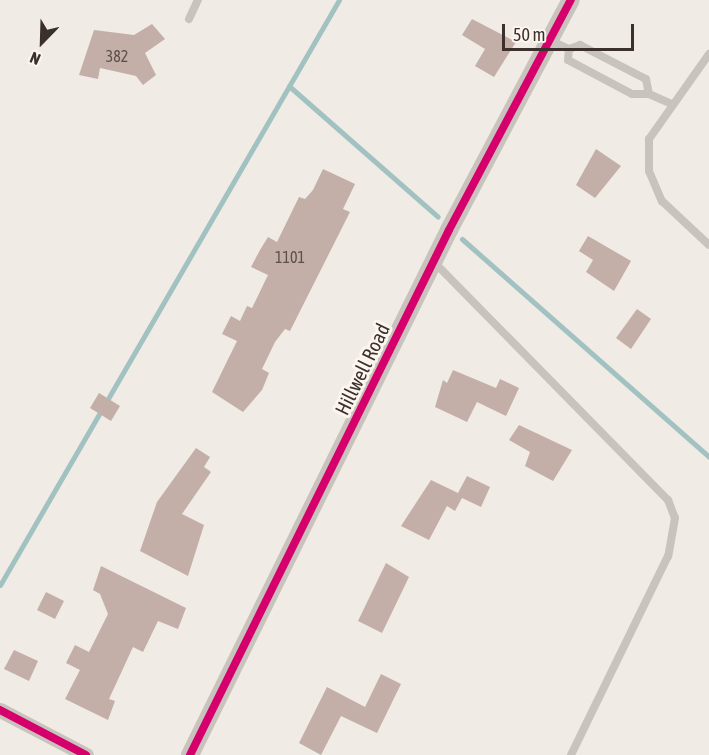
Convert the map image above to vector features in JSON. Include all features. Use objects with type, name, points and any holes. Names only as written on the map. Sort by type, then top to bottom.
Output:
[{"type":"street","name":"Hillwell Road","points":[[195,753],[433,261],[571,0]]},
{"type":"street","points":[[0,710],[86,755]]},
{"type":"lane","points":[[189,19],[198,0]]},
{"type":"lane","points":[[550,40],[568,49],[580,45],[646,79],[649,94]]},
{"type":"lane","points":[[568,49],[568,60],[633,94],[649,94],[669,104]]},
{"type":"lane","points":[[709,54],[669,104],[649,139],[649,171],[662,201],[709,245]]},
{"type":"lane","points":[[433,261],[668,500],[675,518],[668,556],[571,755]]},
{"type":"building","points":[[472,19],[516,42],[494,77],[475,66],[485,49],[462,35]]},
{"type":"building","points":[[152,24],[165,39],[145,53],[156,75],[143,85],[136,76],[100,68],[98,79],[79,75],[94,30],[134,35]]},
{"type":"building","points":[[596,149],[621,166],[595,198],[576,185]]},
{"type":"building","points":[[323,169],[355,184],[343,209],[350,212],[290,331],[285,329],[275,342],[262,369],[269,373],[262,390],[243,412],[212,392],[237,341],[222,334],[231,316],[240,321],[247,306],[252,308],[268,275],[251,267],[268,237],[277,242],[299,197],[305,199],[313,190]]},
{"type":"building","points":[[588,236],[631,261],[614,291],[586,272],[593,260],[579,251]]},
{"type":"building","points":[[637,309],[651,319],[631,349],[616,338]]},
{"type":"building","points":[[453,370],[496,388],[500,379],[519,388],[506,416],[477,402],[467,422],[435,407],[443,380],[447,383]]},
{"type":"building","points":[[99,393],[120,406],[111,421],[90,408]]},
{"type":"building","points":[[519,425],[572,450],[553,481],[525,466],[530,452],[509,440]]},
{"type":"building","points":[[196,448],[210,457],[204,467],[211,472],[182,514],[204,525],[188,576],[140,551],[157,502]]},
{"type":"building","points":[[467,476],[490,487],[481,507],[462,498],[455,511],[447,506],[429,540],[401,526],[431,480],[458,493]]},
{"type":"building","points":[[386,563],[409,577],[382,633],[358,621]]},
{"type":"building","points":[[101,566],[186,608],[178,629],[158,621],[143,652],[133,647],[109,699],[115,701],[108,720],[65,699],[80,670],[66,663],[75,645],[89,652],[108,614],[100,594],[93,590]]},
{"type":"building","points":[[46,592],[64,601],[55,619],[37,610]]},
{"type":"building","points":[[14,650],[38,661],[29,681],[4,669]]},
{"type":"building","points":[[381,674],[401,684],[377,733],[341,716],[321,755],[299,743],[327,687],[365,707]]},
{"type":"waterway","points":[[0,585],[339,0]]},
{"type":"waterway","points":[[289,86],[438,217]]},
{"type":"waterway","points":[[462,239],[709,457]]},
{"type":"cycle path","points":[[190,755],[449,230],[571,0]]},
{"type":"cycle path","points":[[0,710],[86,755]]}]
